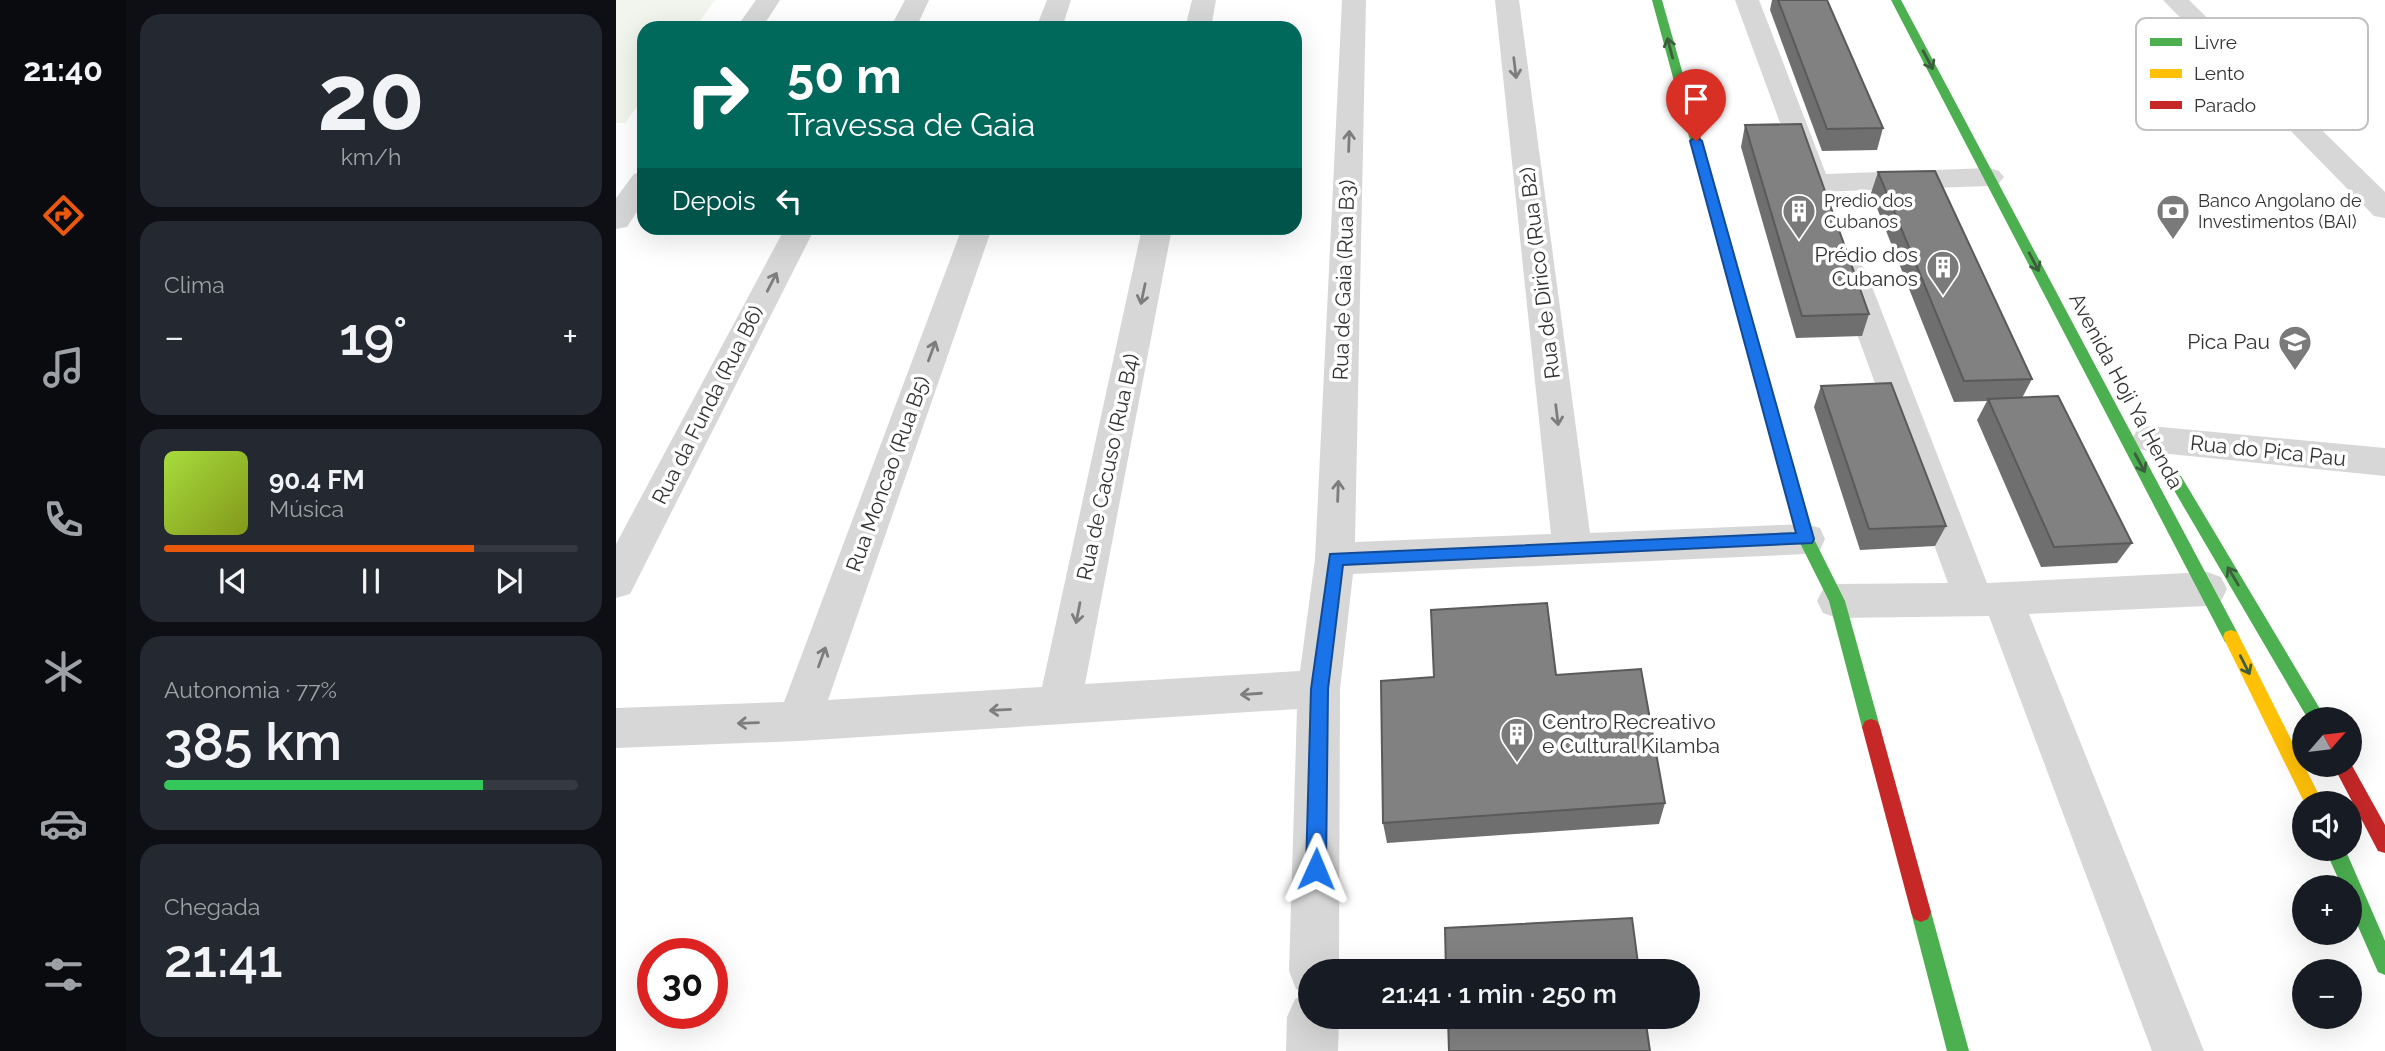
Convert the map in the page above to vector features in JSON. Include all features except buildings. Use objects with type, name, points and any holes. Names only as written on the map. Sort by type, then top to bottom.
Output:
[{"type":"main road","points":[[1657,0],[1806,539],[1837,601],[1958,1051]]},
{"type":"main road","name":"Avenida Hoji Ya Henda","points":[[1896,0],[2207,589],[2308,791]]},
{"type":"main road","name":"Avenida Hoji Ya Henda","points":[[2147,433],[2311,707]]},
{"type":"main road","points":[[2349,777],[2385,844]]},
{"type":"main road","points":[[2340,861],[2385,965]]},
{"type":"street","points":[[754,21],[768,0]]},
{"type":"street","points":[[906,21],[917,0]]},
{"type":"street","points":[[1052,21],[1059,0]]},
{"type":"street","points":[[1200,21],[1204,0]]},
{"type":"street","name":"Rua de Gaia (Rua B3)","points":[[1314,959],[1320,689],[1335,559],[1354,0]]},
{"type":"street","name":"Rua de Dirico (Rua B2)","points":[[1507,0],[1572,547]]},
{"type":"street","points":[[1747,0],[1821,196],[1989,177]]},
{"type":"street","points":[[2175,0],[2193,18]]},
{"type":"street","points":[[2306,130],[2385,209]]},
{"type":"street","points":[[616,220],[637,190]]},
{"type":"street","name":"Rua da Funda (Rua B6)","points":[[616,582],[796,235]]},
{"type":"street","name":"Rua Moncao (Rua B5)","points":[[799,721],[974,235]]},
{"type":"street","name":"Rua de Cacuso (Rua B4)","points":[[1059,706],[1156,235]]},
{"type":"street","points":[[1841,248],[2178,1051]]},
{"type":"street","name":"Rua do Pica Pau","points":[[2147,433],[2385,462]]},
{"type":"street","points":[[1335,559],[1806,539]]},
{"type":"street","points":[[1837,601],[1988,599],[2207,589]]},
{"type":"street","points":[[616,728],[799,721],[1320,689]]},
{"type":"street","points":[[1312,1051],[1313,1029]]},
{"type":"shaded area","points":[[616,0],[715,0],[700,21],[637,21],[637,107],[625,123],[616,123]]},
{"type":"traffic: fast","points":[[1657,0],[1806,539],[1837,601],[1871,727]]},
{"type":"traffic: fast","points":[[1896,0],[2231,637]]},
{"type":"traffic: fast","points":[[2176,480],[2310,707]]},
{"type":"traffic: fast","points":[[2340,861],[2385,965]]},
{"type":"traffic: fast","points":[[1921,912],[1958,1051]]},
{"type":"traffic: slow","points":[[2231,637],[2308,791]]},
{"type":"traffic: jam","points":[[1871,727],[1921,912]]},
{"type":"traffic: jam","points":[[2349,777],[2385,844]]},
{"type":"place","name":"Predio dos Cubanos","points":[[1799,241]]},
{"type":"place","name":"Banco Angolano de Investimentos (BAI)","points":[[2173,241]]},
{"type":"place","name":"Prédio dos Cubanos","points":[[1943,297]]},
{"type":"place","name":"Pica Pau","points":[[2295,372]]},
{"type":"place","name":"Centro Recreativo e Cultural Kilamba","points":[[1517,764]]},
{"type":"route","points":[[1316,869],[1320,689],[1335,559],[1806,539],[1696,141]]}]
